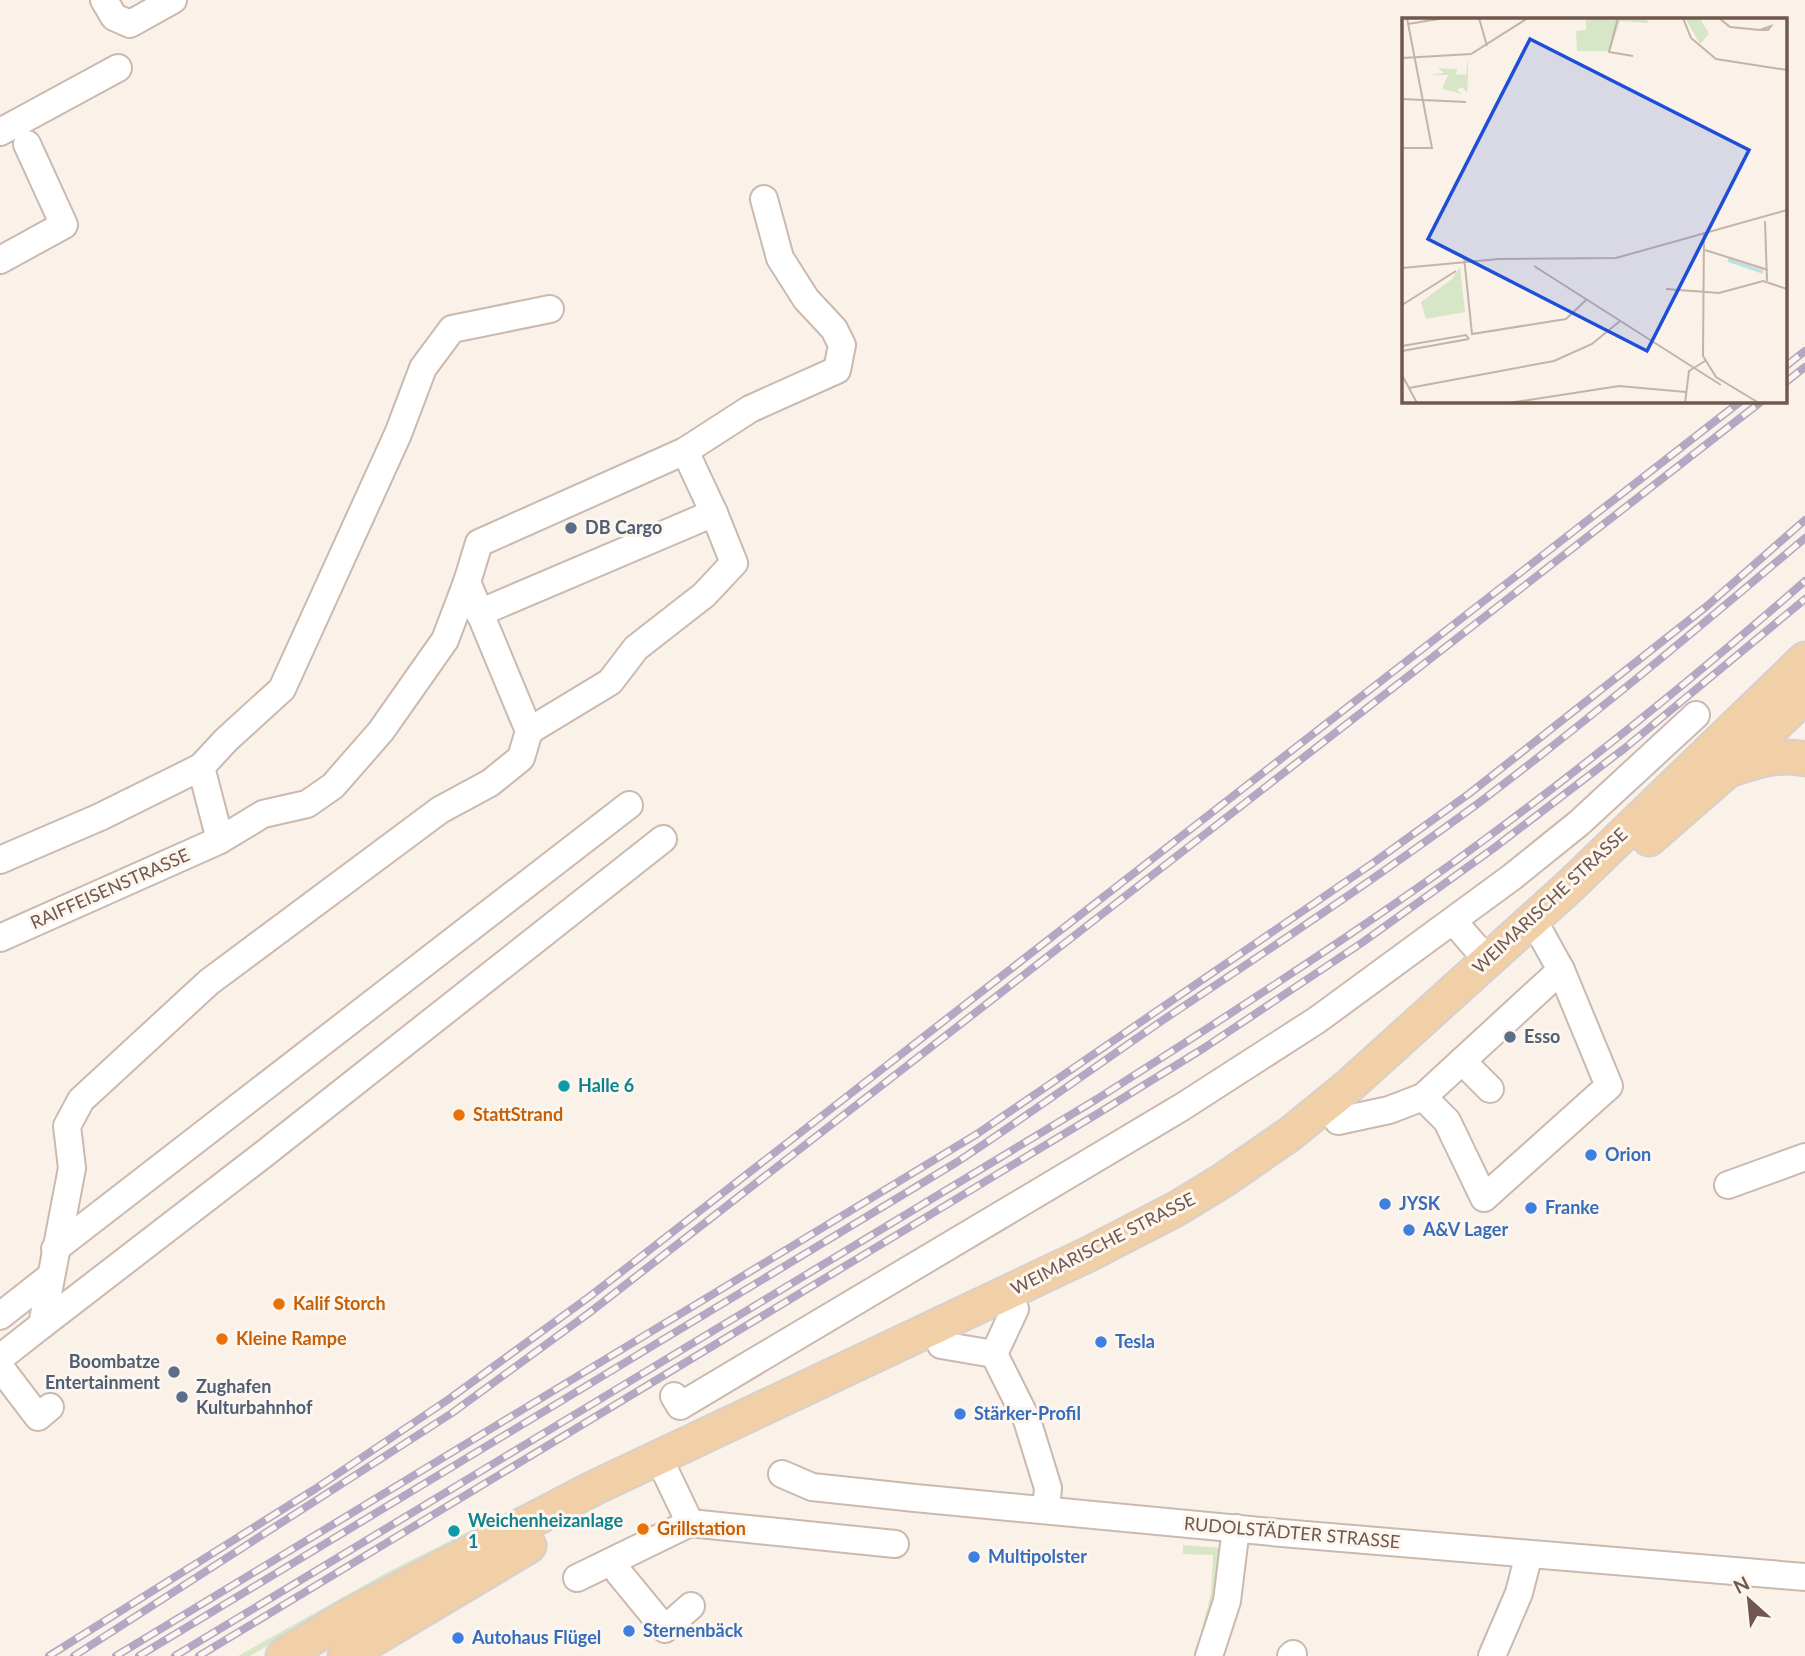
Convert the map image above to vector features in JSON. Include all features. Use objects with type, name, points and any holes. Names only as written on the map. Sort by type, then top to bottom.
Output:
[{"type":"main road","name":"WEIMARISCHE STRASSE","points":[[345,1656],[527,1547],[666,1473],[1106,1266],[1200,1215],[1298,1151],[1338,1121],[1541,934],[1727,771],[1799,689]]},
{"type":"main road","name":"WEIMARISCHE STRASSE","points":[[291,1654],[345,1618],[594,1489],[1087,1255],[1176,1209],[1290,1135],[1570,886],[1799,689]]},
{"type":"main road","points":[[1727,771],[1770,757],[1805,759]]},
{"type":"street","points":[[104,0],[114,17],[130,24],[173,0]]},
{"type":"street","points":[[0,132],[118,68]]},
{"type":"street","points":[[0,260],[64,225],[27,144]]},
{"type":"street","name":"RAIFFEISENSTRASSE","points":[[0,938],[220,840],[263,814],[307,804],[333,786],[381,731],[445,640],[479,543],[685,451],[750,409],[837,370],[842,345],[834,329],[806,299],[780,258],[764,199]]},
{"type":"street","points":[[0,860],[100,817],[201,767],[226,740],[282,689],[398,433],[423,368],[452,329],[550,309]]},
{"type":"street","points":[[529,731],[610,682],[636,648],[704,595],[734,563],[685,451]]},
{"type":"street","points":[[480,613],[714,513]]},
{"type":"street","points":[[42,1325],[72,1168],[66,1126],[81,1100],[209,982],[440,810],[491,783],[521,758],[529,731],[467,582]]},
{"type":"street","points":[[674,1396],[680,1406],[1182,1107],[1317,1020],[1454,922],[1579,823],[1696,715]]},
{"type":"street","points":[[201,767],[220,840]]},
{"type":"street","points":[[57,1240],[629,805]]},
{"type":"street","points":[[0,1358],[663,839]]},
{"type":"street","points":[[1454,922],[1487,960]]},
{"type":"street","points":[[1423,1097],[1447,1121],[1484,1198],[1609,1086],[1561,970],[1541,934]]},
{"type":"street","points":[[1338,1121],[1389,1110],[1423,1097],[1561,970]]},
{"type":"street","points":[[1462,1061],[1490,1089]]},
{"type":"street","points":[[1728,1185],[1805,1157]]},
{"type":"street","points":[[57,1240],[126,1179]]},
{"type":"street","points":[[0,1316],[51,1276]]},
{"type":"street","points":[[994,1354],[1015,1309]]},
{"type":"street","points":[[941,1345],[994,1354]]},
{"type":"street","points":[[994,1354],[1027,1420],[1048,1488],[1046,1510]]},
{"type":"street","points":[[0,1367],[44,1412]]},
{"type":"street","points":[[666,1473],[691,1524]]},
{"type":"street","name":"RUDOLSTÄDTER STRASSE","points":[[782,1474],[812,1487],[1236,1528],[1805,1577]]},
{"type":"street","points":[[577,1578],[691,1524],[895,1544]]},
{"type":"street","points":[[1209,1656],[1227,1601],[1236,1528]]},
{"type":"street","points":[[1492,1656],[1519,1593],[1530,1554]]},
{"type":"street","points":[[613,1561],[618,1573],[665,1629],[691,1606]]},
{"type":"green space","points":[[545,1493],[314,1618],[250,1656],[238,1656],[386,1573]]},
{"type":"green space","points":[[1183,1545],[1220,1548],[1217,1591],[1208,1621],[1201,1632],[1211,1594],[1213,1555],[1183,1554]]},
{"type":"railway","points":[[1787,365],[1805,351]]},
{"type":"railway","points":[[1787,381],[1805,367]]},
{"type":"railway","points":[[49,1656],[315,1489],[449,1399],[589,1297],[1740,402]]},
{"type":"railway","points":[[74,1656],[452,1413],[589,1313],[1761,402]]},
{"type":"railway","points":[[116,1656],[977,1134],[1373,863],[1470,793],[1707,606],[1805,520]]},
{"type":"railway","points":[[139,1656],[983,1145],[1361,887],[1476,805],[1601,707],[1805,538]]},
{"type":"railway","points":[[175,1656],[1097,1099],[1277,983],[1410,893],[1544,795],[1720,654],[1805,581]]},
{"type":"railway","points":[[199,1656],[1204,1048],[1363,942],[1494,848],[1625,748],[1805,599]]},
{"type":"place","name":"DB Cargo","points":[[571,528]]},
{"type":"place","name":"Esso","points":[[1510,1037]]},
{"type":"place","name":"Halle 6","points":[[564,1086]]},
{"type":"place","name":"StattStrand","points":[[459,1115]]},
{"type":"place","name":"Orion","points":[[1591,1155]]},
{"type":"place","name":"JYSK","points":[[1385,1204]]},
{"type":"place","name":"Franke","points":[[1531,1208]]},
{"type":"place","name":"A&V Lager","points":[[1409,1230]]},
{"type":"place","name":"Kalif Storch","points":[[279,1304]]},
{"type":"place","name":"Kleine Rampe","points":[[222,1339]]},
{"type":"place","name":"Tesla","points":[[1101,1342]]},
{"type":"place","name":"Boombatze Entertainment","points":[[174,1372]]},
{"type":"place","name":"Zughafen Kulturbahnhof","points":[[182,1397]]},
{"type":"place","name":"Stärker-Profil","points":[[960,1414]]},
{"type":"place","name":"Grillstation","points":[[643,1529]]},
{"type":"place","name":"Weichenheizanlage 1","points":[[454,1531]]},
{"type":"place","name":"Multipolster","points":[[974,1557]]},
{"type":"place","name":"Sternenbäck","points":[[629,1631]]},
{"type":"place","name":"Autohaus Flügel","points":[[458,1638]]}]
